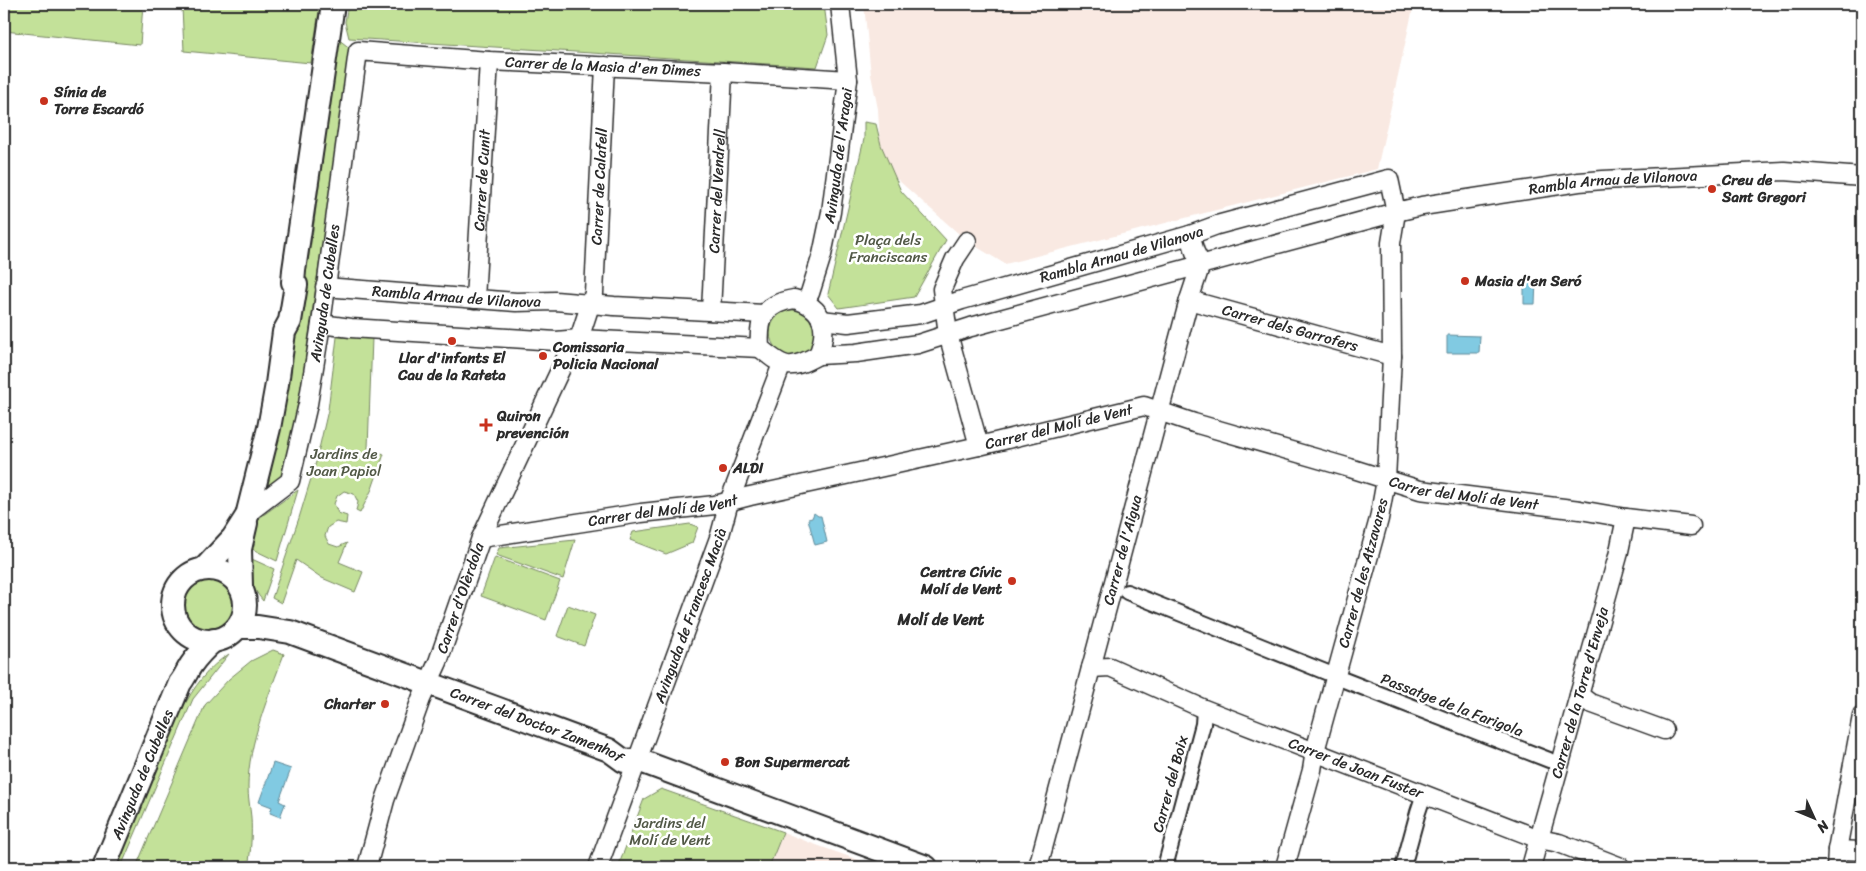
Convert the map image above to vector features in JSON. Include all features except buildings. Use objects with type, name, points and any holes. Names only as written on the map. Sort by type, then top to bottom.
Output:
[{"type":"street","points":[[286,632],[256,614],[243,596],[232,576],[224,571],[204,569],[196,571],[180,583],[173,599],[174,614],[190,636],[203,641],[225,638],[239,627],[244,618],[243,596],[240,549],[269,428],[286,326],[290,321],[294,298],[296,285],[293,282],[333,4]]},
{"type":"street","name":"Avinguda de l'Aragai","points":[[806,302],[822,255],[831,212],[848,80],[840,4]]},
{"type":"street","name":"Carrer de la Masia d'en Dimes","points":[[358,51],[489,61],[848,80]]},
{"type":"street","name":"Avinguda de Cubelles","points":[[247,515],[290,481],[308,404],[321,324],[358,51]]},
{"type":"street","name":"Carrer de Cunit","points":[[475,299],[489,61]]},
{"type":"street","name":"Carrer de Calafell","points":[[589,304],[594,293],[605,66]]},
{"type":"street","name":"Carrer del Vendrell","points":[[711,311],[723,72]]},
{"type":"street","name":"Rambla Arnau de Vilanova","points":[[818,355],[856,353],[918,344],[1201,264],[1422,206],[1603,180],[1784,171],[1862,177]]},
{"type":"street","name":"Rambla Arnau de Vilanova","points":[[821,320],[848,324],[921,314],[944,305],[1190,235],[1217,225],[1389,179],[1396,212]]},
{"type":"street","name":"Carrer de les Atzavares","points":[[1285,867],[1379,519],[1386,480],[1392,356],[1391,243],[1396,212]]},
{"type":"street","points":[[1190,235],[1201,264]]},
{"type":"street","points":[[967,241],[955,259],[942,289],[948,334],[979,446]]},
{"type":"street","name":"Carrer de l'Aigua","points":[[1038,867],[1189,300],[1201,264]]},
{"type":"street","name":"Rambla Arnau de Vilanova","points":[[325,287],[516,302],[555,301],[764,314]]},
{"type":"street","name":"Carrer dels Garrofers","points":[[1189,300],[1392,356]]},
{"type":"street","points":[[321,324],[351,328],[556,341],[579,339],[760,348],[772,359],[782,364],[792,365],[802,364],[818,355],[824,334],[824,325],[814,308],[806,302],[782,301],[771,307],[764,314],[759,328],[760,348]]},
{"type":"street","points":[[579,339],[589,304]]},
{"type":"street","name":"Carrer d'Olèrdola","points":[[367,867],[385,800],[428,683],[438,662],[481,538],[571,347],[579,339]]},
{"type":"street","name":"Avinguda de Francesc Macià","points":[[598,867],[720,535],[729,502],[782,364]]},
{"type":"street","name":"Carrer del Molí de Vent","points":[[481,538],[641,513],[715,505],[979,446],[1144,406],[1420,490],[1691,526]]},
{"type":"street","points":[[204,569],[233,538],[247,515]]},
{"type":"street","name":"Carrer de la Torre d'Enveja","points":[[1531,867],[1618,556],[1626,518]]},
{"type":"street","points":[[1127,592],[1328,673]]},
{"type":"street","points":[[239,627],[258,627],[286,632]]},
{"type":"street","name":"Carrer del Doctor Zamenhof","points":[[286,632],[609,750],[624,761],[638,760],[926,867]]},
{"type":"street","points":[[180,683],[177,673],[190,636]]},
{"type":"street","points":[[180,683],[190,667],[214,640]]},
{"type":"street","name":"Carrer de Joan Fuster","points":[[1091,668],[1110,667],[1204,709],[1539,839],[1559,843],[1622,867]]},
{"type":"street","name":"Passatge de la Farigola","points":[[1344,680],[1549,760]]},
{"type":"street","name":"Avinguda de Cubelles","points":[[104,867],[180,683]]},
{"type":"street","points":[[1579,696],[1590,704],[1664,730]]},
{"type":"street","name":"Carrer del Boix","points":[[1165,867],[1203,724],[1204,709]]},
{"type":"street","points":[[1837,859],[1862,716]]},
{"type":"street","points":[[1403,867],[1424,794]]},
{"type":"street","points":[[1823,867],[1837,859],[1862,850]]},
{"type":"shaded area","points":[[864,4],[1414,4],[1377,169],[1005,264],[967,241],[881,165],[878,109],[871,75]]},
{"type":"shaded area","points":[[783,832],[808,842],[878,867],[769,867]]},
{"type":"green space","points":[[4,4],[143,4],[140,45],[4,31]]},
{"type":"green space","points":[[169,4],[320,4],[311,63],[184,51],[182,7]]},
{"type":"green space","points":[[348,4],[824,4],[828,35],[817,67],[349,38],[345,22]]},
{"type":"green space","points":[[338,39],[351,49],[301,388],[283,479],[276,485],[268,485],[296,336],[313,230]]},
{"type":"green space","name":"Plaça dels Franciscans","points":[[864,122],[876,124],[881,145],[901,191],[946,240],[914,297],[839,308],[828,294],[864,139]]},
{"type":"green space","points":[[788,310],[798,310],[812,320],[816,333],[812,346],[806,352],[798,356],[788,356],[774,346],[770,338],[770,328],[780,314]]},
{"type":"green space","name":"Jardins de Joan Papiol","points":[[337,337],[372,338],[368,448],[384,454],[372,489],[360,513],[356,511],[358,502],[354,494],[344,491],[337,496],[334,504],[338,513],[347,516],[346,524],[336,522],[328,527],[325,536],[329,544],[338,547],[347,543],[339,562],[363,572],[355,592],[322,578],[296,560],[281,603],[272,598],[316,462],[328,410]]},
{"type":"green space","points":[[298,490],[277,561],[248,547],[259,518]]},
{"type":"green space","points":[[690,524],[698,527],[692,543],[666,554],[630,540],[633,532]]},
{"type":"green space","points":[[575,540],[563,579],[496,555],[499,548]]},
{"type":"green space","points":[[245,556],[274,569],[263,601],[251,580]]},
{"type":"green space","points":[[495,557],[560,581],[546,620],[481,596]]},
{"type":"green space","points":[[210,577],[230,585],[238,605],[230,625],[210,633],[190,625],[182,605],[190,585]]},
{"type":"green space","points":[[568,605],[595,615],[584,646],[557,636]]},
{"type":"green space","points":[[273,650],[284,654],[260,719],[249,770],[251,849],[248,867],[136,867],[205,705],[229,679],[251,661]]},
{"type":"green space","points":[[229,654],[193,699],[121,867],[116,867],[174,727],[191,693],[214,665]]},
{"type":"green space","name":"Jardins del Molí de Vent","points":[[661,789],[783,832],[769,867],[618,867],[644,799]]},
{"type":"water","points":[[1524,281],[1536,281],[1535,304],[1524,304]]},
{"type":"water","points":[[1447,335],[1480,336],[1479,353],[1447,353]]},
{"type":"water","points":[[814,513],[821,516],[827,542],[815,545],[808,519],[812,518]]},
{"type":"water","points":[[273,763],[291,769],[279,801],[285,804],[280,817],[270,813],[272,807],[259,802]]},
{"type":"place","name":"Sínia de Torre Escardó","points":[[44,101]]},
{"type":"place","name":"Creu de Sant Gregori","points":[[1712,189]]},
{"type":"place","name":"Masia d'en Seró","points":[[1465,281]]},
{"type":"place","name":"Llar d'infants El Cau de la Rateta","points":[[452,341]]},
{"type":"place","name":"Comissaria Policia Nacional","points":[[543,356]]},
{"type":"place","name":"Quiron prevención","points":[[486,425]]},
{"type":"place","name":"ALDI","points":[[723,468]]},
{"type":"place","name":"Centre Cívic Molí de Vent","points":[[1012,581]]},
{"type":"place","name":"Charter","points":[[385,704]]},
{"type":"place","name":"Bon Supermercat","points":[[725,762]]},
{"type":"district","name":"Molí de Vent","points":[[941,619]]}]
